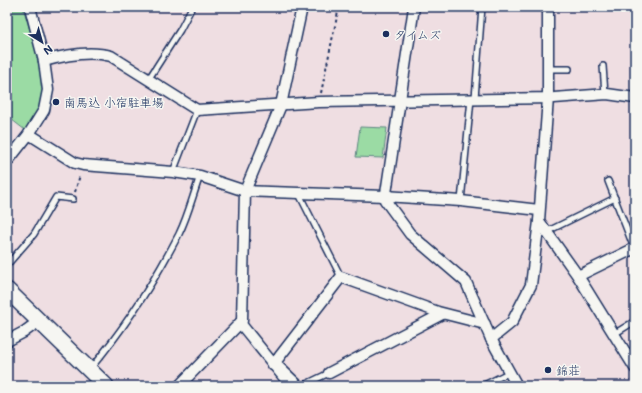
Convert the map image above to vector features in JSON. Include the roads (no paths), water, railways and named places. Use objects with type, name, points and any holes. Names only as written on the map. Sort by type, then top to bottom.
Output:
[{"type":"street","points":[[7,162],[30,134],[44,110],[48,90],[44,61],[30,7]]},
{"type":"street","points":[[179,386],[242,321],[245,191],[281,105],[302,7]]},
{"type":"street","points":[[414,7],[385,200],[410,234],[466,282],[491,339],[518,386]]},
{"type":"street","points":[[491,339],[512,322],[530,285],[539,221],[548,98],[548,7]]},
{"type":"street","points":[[44,61],[62,56],[99,52],[111,56],[197,110],[319,102],[399,99],[548,98],[605,94],[635,98]]},
{"type":"street","points":[[30,134],[75,163],[200,176],[245,191],[298,191],[385,196],[461,201],[539,210]]},
{"type":"street","points":[[539,221],[578,276],[635,368]]},
{"type":"street","points":[[578,276],[635,248]]},
{"type":"street","points":[[275,363],[341,277],[396,299],[442,314],[485,324]]},
{"type":"street","points":[[7,290],[106,386]]},
{"type":"street","points":[[329,373],[442,314]]},
{"type":"street","points":[[7,341],[24,332],[39,321]]},
{"type":"street","points":[[240,323],[275,363],[290,386]]},
{"type":"lane","points":[[148,80],[180,30],[192,7]]},
{"type":"lane","points":[[461,201],[482,7]]},
{"type":"lane","points":[[603,66],[605,94]]},
{"type":"lane","points":[[548,69],[569,69]]},
{"type":"lane","points":[[173,172],[197,110]]},
{"type":"lane","points":[[90,370],[116,339],[138,305],[179,233],[200,176]]},
{"type":"lane","points":[[608,180],[635,248]]},
{"type":"lane","points":[[298,191],[341,277]]},
{"type":"lane","points":[[7,265],[34,234],[56,197],[73,199]]},
{"type":"lane","points":[[546,232],[615,198]]},
{"type":"lane","points":[[614,334],[635,321]]},
{"type":"lane","points":[[275,363],[301,385],[329,373]]},
{"type":"lane","points":[[482,386],[510,372]]},
{"type":"place","name":"タイムズ","points":[[386,34]]},
{"type":"place","name":"南馬込 小宿駐車場","points":[[56,102]]},
{"type":"place","name":"錦荘","points":[[548,370]]}]
